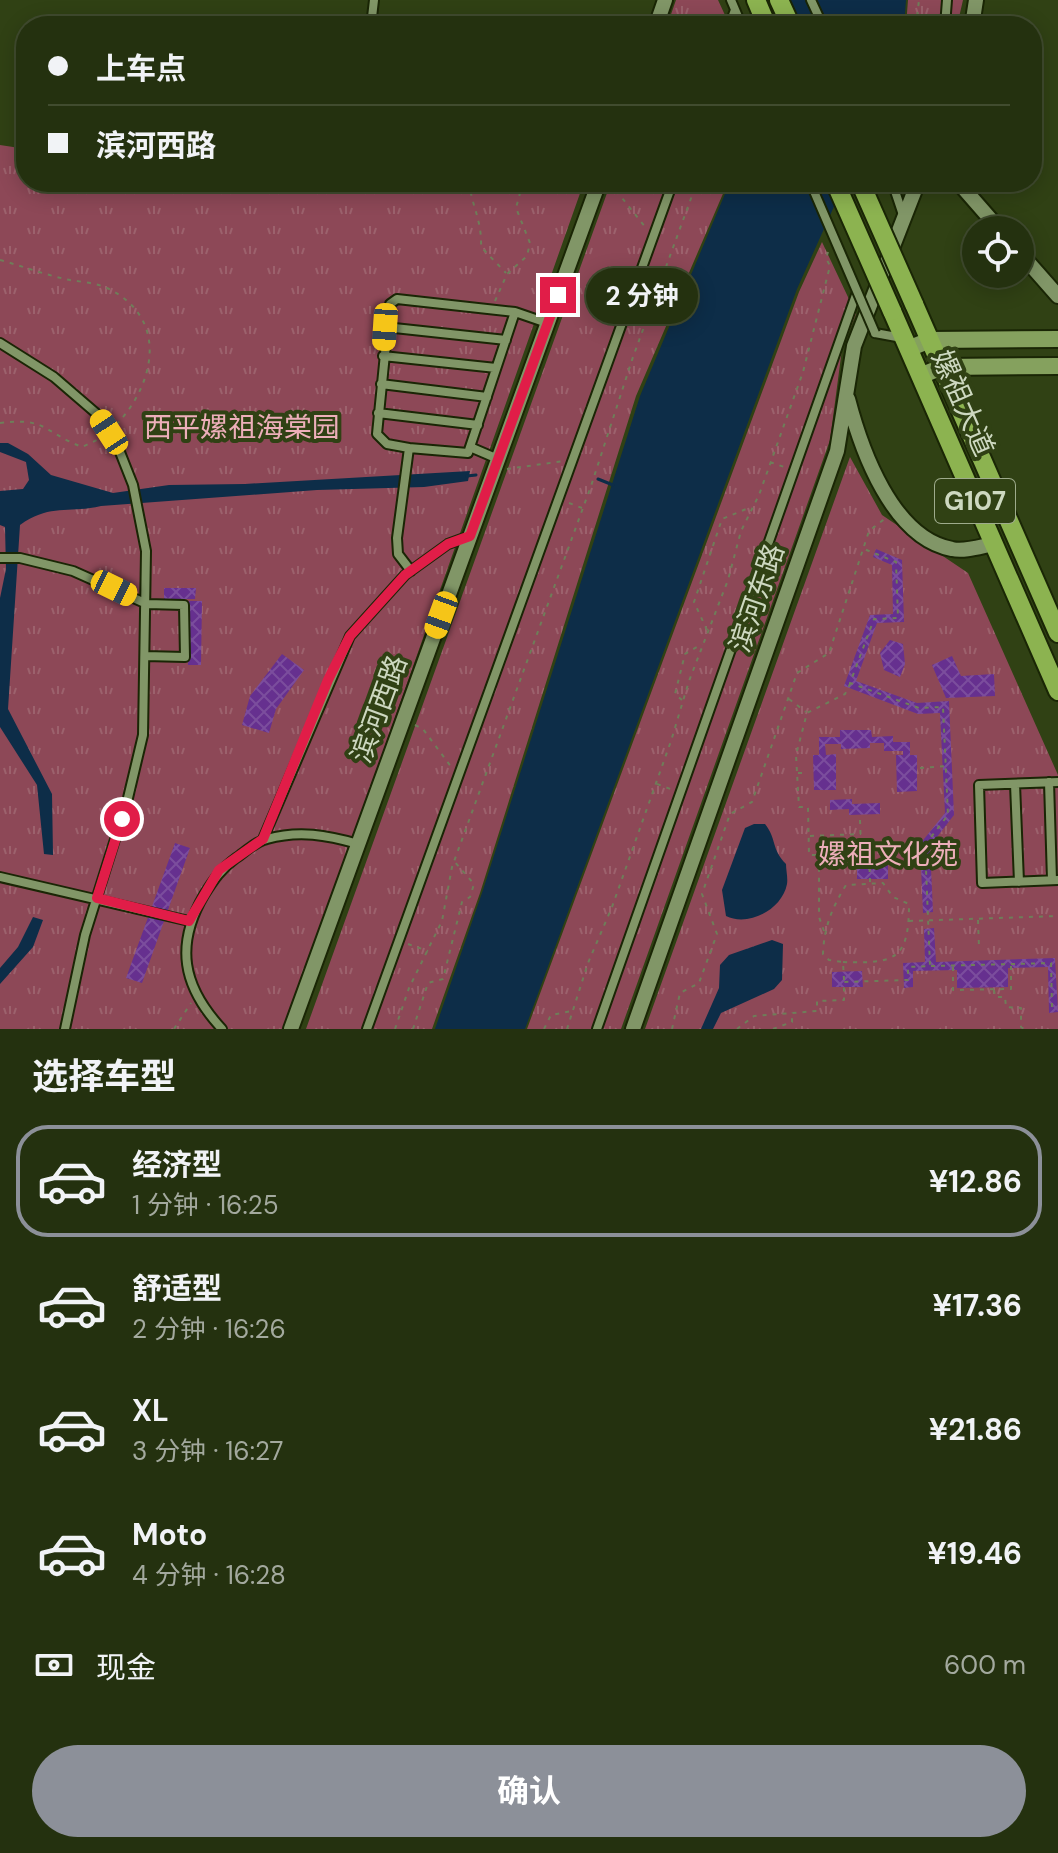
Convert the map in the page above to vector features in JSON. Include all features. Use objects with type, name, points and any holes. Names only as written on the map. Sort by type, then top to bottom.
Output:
[{"type":"highway","name":"嫘祖大道","points":[[839,192],[1058,691]]},
{"type":"highway","name":"嫘祖大道","points":[[864,192],[1058,633]]},
{"type":"main road","points":[[906,343],[1058,339]]},
{"type":"main road","points":[[920,376],[942,367],[1058,366]]},
{"type":"street","name":"滨河西路","points":[[291,1029],[595,192]]},
{"type":"street","points":[[367,1029],[669,192]]},
{"type":"street","points":[[814,192],[875,333],[906,343]]},
{"type":"street","points":[[896,192],[905,220]]},
{"type":"street","name":"滨河东路","points":[[633,1029],[837,451],[859,331],[915,192]]},
{"type":"street","points":[[967,192],[988,216]]},
{"type":"street","points":[[1034,269],[1058,296]]},
{"type":"street","points":[[597,1029],[857,292]]},
{"type":"street","points":[[515,312],[468,453],[409,448],[387,444],[380,439],[377,434],[385,327],[390,304],[397,299],[515,312],[547,323]]},
{"type":"street","points":[[385,327],[506,340]]},
{"type":"street","points":[[0,343],[54,377],[97,414],[109,432],[133,485],[146,551],[143,735],[128,798],[85,935],[65,1029]]},
{"type":"street","points":[[383,356],[496,368]]},
{"type":"street","points":[[381,384],[487,397]]},
{"type":"street","points":[[847,394],[857,434],[881,486],[897,511],[927,538],[952,549],[994,544]]},
{"type":"street","points":[[378,413],[478,425]]},
{"type":"street","points":[[470,447],[496,465]]},
{"type":"street","points":[[409,448],[398,554],[411,571]]},
{"type":"street","points":[[263,839],[328,680],[350,636],[378,601],[411,571],[448,544],[470,536]]},
{"type":"street","points":[[1,558],[20,558],[73,571],[147,604],[184,605],[185,657],[145,656]]},
{"type":"street","points":[[1053,782],[1055,880],[982,883],[979,785],[1053,782]]},
{"type":"street","points":[[1015,784],[1019,882]]},
{"type":"street","points":[[222,1029],[197,994],[186,962],[189,921],[219,870],[263,839],[302,833],[325,834],[358,844]]},
{"type":"street","points":[[0,877],[189,921]]},
{"type":"path","points":[[470,192],[481,218],[481,247],[507,274]]},
{"type":"path","points":[[491,310],[507,274],[527,256],[530,243],[516,208],[520,192]]},
{"type":"path","points":[[618,192],[654,233]]},
{"type":"path","points":[[395,1029],[409,988],[442,921],[454,861],[583,508],[694,192]]},
{"type":"path","points":[[567,1029],[803,372],[826,288],[829,251]]},
{"type":"path","points":[[0,260],[108,288],[138,312],[146,327],[150,364],[128,412],[109,432],[82,447],[62,439],[41,423],[23,420],[0,423]]},
{"type":"path","points":[[496,465],[574,462]]},
{"type":"path","points":[[560,499],[583,508]]},
{"type":"path","points":[[708,631],[694,602],[722,519],[752,507]]},
{"type":"path","points":[[672,1029],[680,993],[699,983],[717,934],[702,894],[730,814],[752,802],[797,673],[829,653],[873,525],[897,511]]},
{"type":"path","points":[[824,931],[846,885],[883,883],[893,897],[909,904],[909,935],[897,957],[875,963],[829,960],[823,954],[824,931],[819,917],[819,855],[809,855],[808,807],[799,807],[797,744],[807,713],[845,694],[874,619],[898,618],[896,562],[864,549]]},
{"type":"path","points":[[683,700],[675,694],[685,654],[703,644]]},
{"type":"path","points":[[850,683],[919,708],[943,707],[948,815],[925,845],[930,966]]},
{"type":"path","points":[[788,699],[807,713]]},
{"type":"path","points":[[403,719],[423,729],[445,762],[459,773]]},
{"type":"path","points":[[920,768],[946,766]]},
{"type":"path","points":[[797,773],[807,773]]},
{"type":"path","points":[[860,820],[861,848],[925,845]]},
{"type":"path","points":[[809,836],[861,834]]},
{"type":"path","points":[[869,848],[870,883]]},
{"type":"path","points":[[413,1029],[428,983],[443,979],[462,902],[470,897],[474,884],[454,861]]},
{"type":"path","points":[[909,921],[1058,916]]},
{"type":"path","points":[[978,919],[979,947]]},
{"type":"path","points":[[399,940],[429,952]]},
{"type":"path","points":[[737,1029],[754,1016],[817,1011],[817,1001],[844,1000],[843,962]]},
{"type":"path","points":[[844,982],[908,980],[908,967],[1051,963],[1052,1007],[1058,1007]]},
{"type":"path","points":[[953,965],[953,990],[1011,989],[1011,964]]},
{"type":"path","points":[[994,989],[995,997],[1005,997],[1006,1007],[1021,1008],[1021,1027],[1024,1029]]},
{"type":"path","points":[[174,1029],[197,994]]},
{"type":"path","points":[[544,1029],[551,1015],[573,1010]]},
{"type":"path","points":[[773,1029],[792,1022],[792,1012]]},
{"type":"green space","points":[[676,0],[718,0],[725,16],[670,16]]},
{"type":"green space","points":[[908,0],[963,0],[959,16],[907,16]]},
{"type":"green space","name":"西平嫘祖海棠园","points":[[0,145],[16,147],[16,192],[580,192],[285,1029],[0,1029]]},
{"type":"green space","points":[[607,192],[724,192],[636,396],[480,893],[432,1029],[306,1029]]},
{"type":"green space","points":[[822,242],[856,314],[842,349],[830,440],[621,1029],[527,1029],[799,292]]},
{"type":"green space","name":"嫘祖文化苑","points":[[850,457],[882,515],[968,573],[1058,775],[1058,1029],[645,1029]]},
{"type":"water","points":[[788,0],[906,0],[905,16],[781,16]]},
{"type":"water","points":[[726,192],[841,192],[797,289],[525,1029],[435,1029],[483,890],[640,396]]},
{"type":"water","points":[[0,443],[8,443],[28,454],[51,475],[113,493],[169,485],[245,484],[470,471],[468,481],[424,487],[317,490],[101,506],[50,511],[20,525],[8,709],[52,794],[53,855],[44,854],[37,785],[0,727],[0,598],[6,569],[5,527],[0,525],[0,491],[23,489],[29,480],[26,462],[0,452]]},
{"type":"water","points":[[765,824],[769,829],[778,854],[786,864],[787,884],[778,902],[763,914],[735,919],[726,916],[722,890],[745,828]]},
{"type":"water","points":[[33,917],[43,920],[33,947],[0,984],[0,968],[18,947]]},
{"type":"water","points":[[772,940],[783,944],[782,980],[774,989],[721,1013],[713,1029],[701,1029],[719,988],[720,965],[729,955]]},
{"type":"building","points":[[876,549],[902,560],[904,622],[877,623],[856,681],[917,703],[949,701],[954,815],[930,846],[933,912],[923,913],[920,844],[945,813],[940,713],[918,714],[844,686],[870,615],[893,614],[892,565],[873,557]]},
{"type":"building","points":[[164,588],[196,588],[195,599],[164,599]]},
{"type":"building","points":[[189,601],[202,601],[201,665],[188,665]]},
{"type":"building","points":[[890,640],[903,644],[905,664],[900,677],[884,670],[880,653]]},
{"type":"building","points":[[282,654],[304,670],[276,709],[269,733],[242,725],[250,696]]},
{"type":"building","points":[[952,656],[961,676],[994,674],[995,696],[946,698],[932,665]]},
{"type":"building","points":[[840,730],[871,730],[872,737],[893,736],[893,742],[910,742],[910,755],[917,755],[917,791],[897,792],[896,755],[903,755],[903,751],[884,751],[884,743],[870,743],[870,748],[841,749],[841,744],[825,744],[826,755],[836,754],[836,790],[814,790],[813,755],[819,755],[819,737],[840,737]]},
{"type":"building","points":[[852,799],[852,804],[880,803],[880,814],[849,815],[849,809],[830,810],[830,800]]},
{"type":"building","points":[[175,843],[190,848],[142,983],[126,978]]},
{"type":"building","points":[[888,863],[888,879],[857,879],[857,864]]},
{"type":"building","points":[[934,928],[936,962],[1055,958],[1058,1012],[1049,1013],[1048,967],[1008,968],[1008,987],[957,988],[957,970],[913,971],[913,987],[904,988],[903,963],[925,962],[924,929]]},
{"type":"building","points":[[862,971],[863,987],[832,987],[832,972]]},
{"type":"waterway","points":[[467,476],[476,475]]},
{"type":"waterway","points":[[598,479],[613,485]]},
{"type":"route","points":[[122,819],[97,898],[189,921],[219,870],[263,839],[290,781],[328,680],[350,636],[378,601],[405,575],[448,544],[470,536],[558,295]]}]
